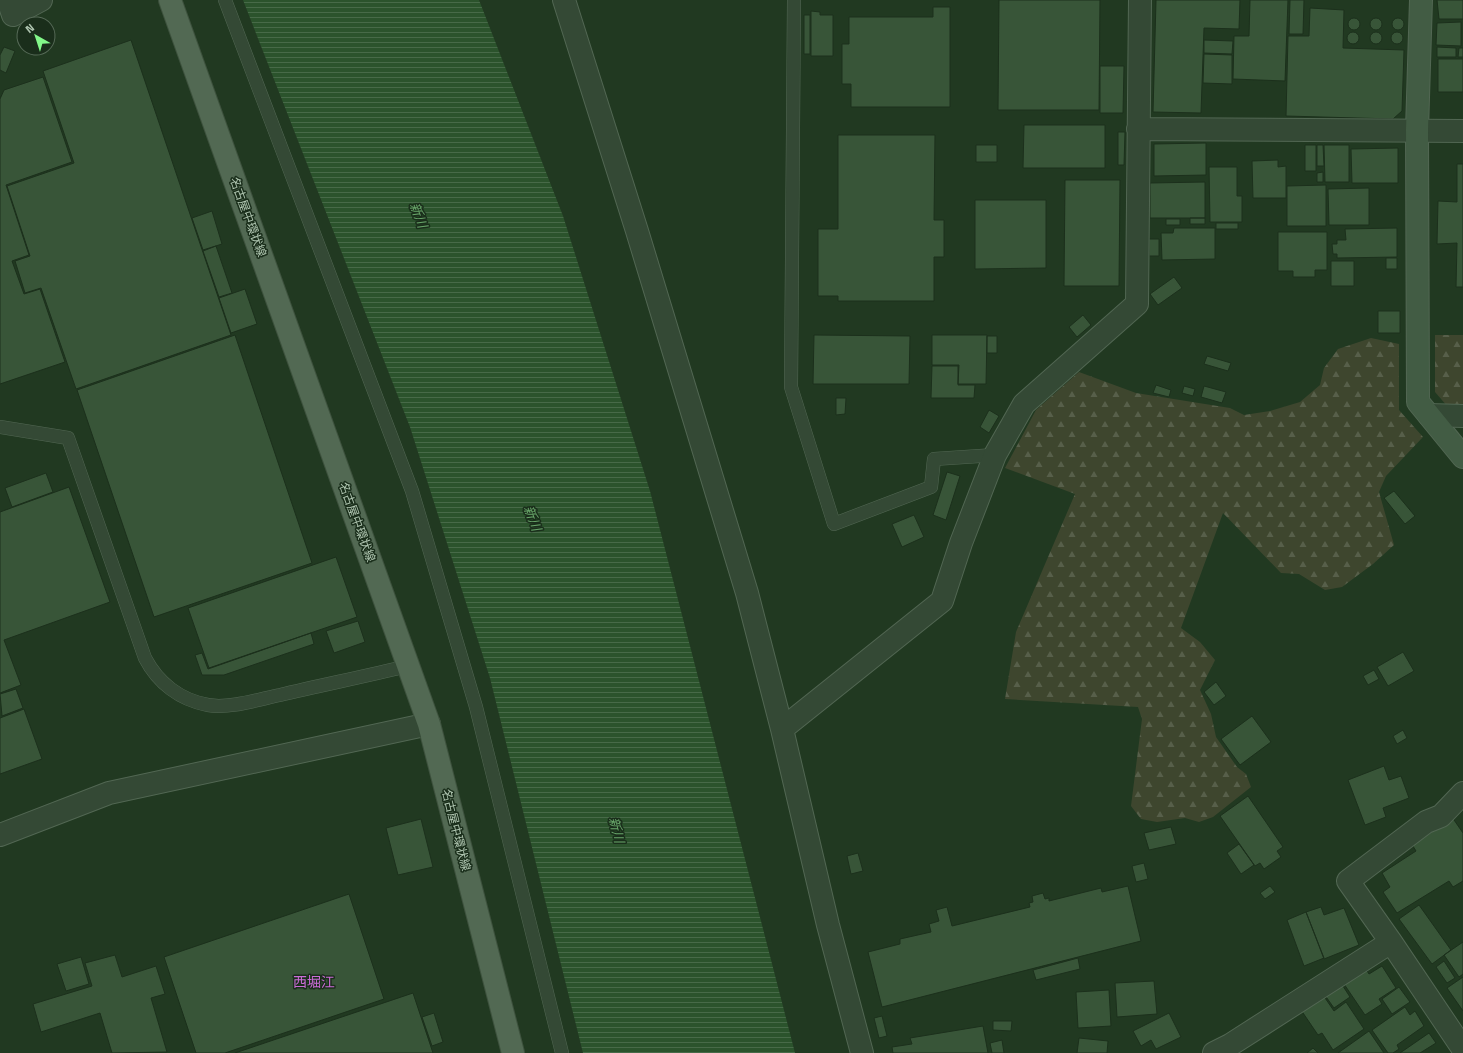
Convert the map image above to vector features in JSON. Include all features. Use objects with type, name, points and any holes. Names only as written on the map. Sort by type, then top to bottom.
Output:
[{"type":"main road","name":"名古屋中環状線","points":[[170,0],[429,724],[513,1053]]},
{"type":"street","points":[[8,0],[13,15],[41,0]]},
{"type":"street","points":[[564,0],[637,231],[747,593],[782,729],[828,925],[862,1053]]},
{"type":"street","points":[[782,729],[942,602],[961,543],[995,455],[1024,404],[1137,304],[1140,0]]},
{"type":"street","points":[[1421,0],[1417,130],[1418,402],[1463,457]]},
{"type":"street","points":[[1138,129],[1463,131]]},
{"type":"street","points":[[1429,415],[1463,416]]},
{"type":"street","points":[[0,835],[109,793],[429,724]]},
{"type":"street","points":[[1463,792],[1441,816],[1426,822],[1348,881],[1463,1049]]},
{"type":"street","points":[[1214,1053],[1230,1045],[1391,942]]},
{"type":"lane","points":[[225,0],[412,491],[476,707],[562,1053]]},
{"type":"lane","points":[[794,0],[791,387],[834,524],[932,487],[934,458],[995,455]]},
{"type":"lane","points":[[0,427],[68,438],[145,658],[152,671],[171,691],[188,700],[210,706],[239,704],[408,666]]},
{"type":"green space","points":[[1435,335],[1463,335],[1463,407],[1448,407],[1435,392]]},
{"type":"green space","points":[[1371,338],[1399,344],[1399,410],[1423,437],[1386,476],[1379,492],[1394,545],[1373,564],[1342,587],[1325,590],[1299,574],[1281,573],[1223,513],[1181,628],[1200,642],[1215,660],[1200,690],[1211,714],[1216,737],[1237,767],[1246,774],[1251,787],[1213,817],[1199,822],[1185,818],[1157,822],[1141,819],[1131,806],[1142,719],[1138,707],[1005,699],[1016,632],[1075,494],[1005,468],[1036,410],[1079,372],[1136,393],[1230,408],[1244,415],[1270,411],[1300,402],[1320,385],[1324,368],[1338,349]]},
{"type":"water","name":"新川","points":[[243,0],[479,0],[563,216],[650,491],[795,1053],[583,1053],[490,678],[410,427]]},
{"type":"building","points":[[999,0],[1100,0],[1099,110],[998,110]]},
{"type":"building","points":[[1156,0],[1240,0],[1239,29],[1204,28],[1201,113],[1153,112]]},
{"type":"building","points":[[1250,0],[1288,0],[1285,81],[1233,79],[1234,36],[1249,36]]},
{"type":"building","points":[[1290,0],[1304,0],[1303,34],[1289,34]]},
{"type":"building","points":[[1437,0],[1463,0],[1463,19],[1439,19]]},
{"type":"building","points":[[933,7],[950,7],[950,107],[851,107],[851,84],[842,84],[842,44],[849,44],[849,17],[933,17]]},
{"type":"building","points":[[1310,8],[1344,10],[1343,48],[1404,50],[1402,111],[1393,119],[1286,116],[1288,36],[1309,36]]},
{"type":"building","points":[[811,11],[820,12],[820,15],[833,15],[833,56],[811,56]]},
{"type":"building","points":[[804,15],[810,15],[810,54],[804,54]]},
{"type":"building","points":[[1352,18],[1356,18],[1360,24],[1356,30],[1352,30],[1348,26],[1348,22]]},
{"type":"building","points":[[1378,18],[1381,19],[1381,29],[1374,30],[1371,29],[1370,22],[1371,19]]},
{"type":"building","points":[[1400,18],[1403,19],[1403,29],[1396,30],[1393,29],[1392,22],[1393,19]]},
{"type":"building","points":[[1461,22],[1461,46],[1436,45],[1437,23]]},
{"type":"building","points":[[1355,32],[1358,33],[1358,43],[1351,44],[1348,43],[1347,36],[1348,33]]},
{"type":"building","points":[[1374,32],[1378,32],[1382,38],[1378,44],[1374,44],[1370,40],[1370,36]]},
{"type":"building","points":[[1395,32],[1399,32],[1403,38],[1399,44],[1395,44],[1391,40],[1391,36]]},
{"type":"building","points":[[131,40],[231,335],[76,389],[41,288],[25,293],[15,261],[30,256],[7,186],[74,163],[43,71]]},
{"type":"building","points":[[1204,40],[1233,41],[1232,54],[1204,53]]},
{"type":"building","points":[[4,47],[15,51],[6,73],[0,70],[0,55]]},
{"type":"building","points":[[1437,47],[1456,48],[1456,57],[1437,57]]},
{"type":"building","points":[[1459,48],[1463,48],[1463,57],[1458,57]]},
{"type":"building","points":[[1204,54],[1232,55],[1232,84],[1203,83]]},
{"type":"building","points":[[1438,59],[1463,59],[1463,92],[1438,92]]},
{"type":"building","points":[[1100,66],[1124,66],[1123,113],[1100,113]]},
{"type":"building","points":[[43,77],[72,162],[6,185],[29,255],[12,261],[24,294],[40,289],[65,362],[0,384],[0,99],[4,90]]},
{"type":"building","points":[[1024,125],[1105,125],[1105,168],[1023,168]]},
{"type":"building","points":[[1118,132],[1125,132],[1124,165],[1118,165]]},
{"type":"building","points":[[838,135],[935,135],[934,220],[944,220],[944,257],[934,257],[934,301],[838,301],[838,296],[818,296],[818,229],[838,229]]},
{"type":"building","points":[[1206,143],[1206,175],[1154,176],[1154,144]]},
{"type":"building","points":[[976,145],[997,145],[997,162],[976,162]]},
{"type":"building","points":[[1305,145],[1316,145],[1316,171],[1305,171]]},
{"type":"building","points":[[1317,145],[1323,145],[1324,166],[1317,166]]},
{"type":"building","points":[[1324,145],[1349,145],[1349,182],[1325,182]]},
{"type":"building","points":[[1398,148],[1398,183],[1352,183],[1351,149]]},
{"type":"building","points":[[1278,160],[1278,167],[1286,166],[1286,198],[1253,198],[1252,161]]},
{"type":"building","points":[[1457,164],[1463,164],[1463,287],[1456,287],[1457,243],[1437,244],[1438,201],[1457,202]]},
{"type":"building","points":[[1209,167],[1237,167],[1237,196],[1242,196],[1242,222],[1210,222]]},
{"type":"building","points":[[1323,172],[1323,182],[1317,182],[1317,173]]},
{"type":"building","points":[[1065,180],[1120,180],[1119,286],[1064,286]]},
{"type":"building","points":[[1205,182],[1205,218],[1150,218],[1150,183]]},
{"type":"building","points":[[1326,185],[1326,226],[1287,226],[1287,186]]},
{"type":"building","points":[[1369,188],[1369,225],[1329,225],[1328,189]]},
{"type":"building","points":[[975,200],[1046,200],[1046,268],[975,269]]},
{"type":"building","points":[[212,211],[222,244],[203,250],[192,218]]},
{"type":"building","points":[[1190,218],[1205,218],[1205,224],[1190,224]]},
{"type":"building","points":[[1166,219],[1180,219],[1180,225],[1166,225]]},
{"type":"building","points":[[1216,223],[1238,223],[1238,229],[1216,229]]},
{"type":"building","points":[[1174,228],[1215,228],[1215,259],[1162,260],[1161,233],[1173,233]]},
{"type":"building","points":[[1397,228],[1397,257],[1337,258],[1337,254],[1333,254],[1332,244],[1337,244],[1337,240],[1346,240],[1345,229]]},
{"type":"building","points":[[1278,232],[1327,232],[1327,270],[1315,270],[1315,277],[1293,277],[1293,271],[1278,271]]},
{"type":"building","points":[[1149,239],[1159,239],[1159,256],[1149,256]]},
{"type":"building","points":[[216,246],[232,293],[219,297],[203,251]]},
{"type":"building","points":[[1386,258],[1397,258],[1397,269],[1386,269]]},
{"type":"building","points":[[1331,261],[1354,261],[1354,286],[1331,286]]},
{"type":"building","points":[[1174,277],[1182,288],[1158,305],[1150,294]]},
{"type":"building","points":[[245,289],[257,324],[231,333],[219,298]]},
{"type":"building","points":[[1378,311],[1400,311],[1400,333],[1378,333]]},
{"type":"building","points":[[1083,315],[1091,325],[1077,337],[1069,327]]},
{"type":"building","points":[[235,335],[312,563],[154,617],[77,390]]},
{"type":"building","points":[[814,335],[910,336],[909,384],[813,384]]},
{"type":"building","points":[[932,335],[987,335],[986,384],[958,384],[959,365],[932,365]]},
{"type":"building","points":[[987,336],[997,336],[997,353],[987,353]]},
{"type":"building","points":[[1207,356],[1231,363],[1228,371],[1204,364]]},
{"type":"building","points":[[932,366],[958,366],[958,385],[975,385],[974,398],[931,398]]},
{"type":"building","points":[[1156,385],[1171,390],[1169,397],[1153,393]]},
{"type":"building","points":[[1184,386],[1195,389],[1193,396],[1182,393]]},
{"type":"building","points":[[1204,386],[1226,392],[1222,403],[1201,397]]},
{"type":"building","points":[[836,398],[846,398],[845,414],[836,415]]},
{"type":"building","points":[[989,410],[999,416],[989,433],[980,427]]},
{"type":"building","points":[[947,472],[960,476],[946,520],[933,515]]},
{"type":"building","points":[[46,473],[53,492],[12,507],[5,488]]},
{"type":"building","points":[[69,487],[110,602],[4,640],[21,685],[0,693],[0,512]]},
{"type":"building","points":[[1394,491],[1415,516],[1405,524],[1384,498]]},
{"type":"building","points":[[914,515],[924,537],[902,547],[892,524]]},
{"type":"building","points":[[336,557],[357,617],[209,668],[188,608]]},
{"type":"building","points":[[358,621],[365,642],[334,653],[326,631]]},
{"type":"building","points":[[311,633],[314,644],[224,675],[202,675],[195,655],[202,653],[208,669]]},
{"type":"building","points":[[1403,652],[1414,671],[1388,686],[1377,667]]},
{"type":"building","points":[[1374,670],[1379,679],[1368,685],[1363,676]]},
{"type":"building","points":[[1216,682],[1226,696],[1214,705],[1204,692]]},
{"type":"building","points":[[16,689],[23,708],[2,716],[0,694]]},
{"type":"building","points":[[24,709],[42,759],[0,774],[0,718]]},
{"type":"building","points":[[1252,716],[1271,742],[1240,765],[1221,739]]},
{"type":"building","points":[[1403,730],[1407,738],[1397,744],[1393,736]]},
{"type":"building","points":[[1384,766],[1389,780],[1401,776],[1409,798],[1383,808],[1386,817],[1365,825],[1348,780]]},
{"type":"building","points":[[1248,796],[1283,847],[1277,851],[1281,857],[1264,869],[1260,863],[1255,866],[1220,816]]},
{"type":"building","points":[[1452,817],[1463,833],[1463,881],[1453,887],[1449,881],[1397,913],[1383,892],[1390,887],[1382,873],[1416,851],[1411,843]]},
{"type":"building","points":[[421,819],[433,867],[398,875],[386,828]]},
{"type":"building","points":[[1171,827],[1176,844],[1149,850],[1144,833]]},
{"type":"building","points":[[1239,844],[1254,865],[1241,874],[1227,853]]},
{"type":"building","points":[[858,853],[863,871],[851,874],[847,856]]},
{"type":"building","points":[[1144,863],[1148,879],[1136,882],[1132,866]]},
{"type":"building","points":[[1128,886],[1141,941],[882,1007],[868,952],[900,944],[900,939],[931,932],[929,924],[939,921],[936,910],[947,907],[952,926],[1030,907],[1029,903],[1033,902],[1032,896],[1043,893],[1045,899],[1049,898],[1049,901],[1101,888],[1102,892]]},
{"type":"building","points":[[1270,886],[1275,892],[1265,899],[1260,893]]},
{"type":"building","points":[[349,894],[384,999],[225,1053],[196,1053],[164,957]]},
{"type":"building","points":[[1419,905],[1451,950],[1432,964],[1399,919]]},
{"type":"building","points":[[1321,907],[1324,915],[1344,908],[1359,945],[1324,959],[1306,912]]},
{"type":"building","points":[[1306,912],[1324,958],[1304,966],[1287,920]]},
{"type":"building","points":[[1463,942],[1463,974],[1459,977],[1444,955]]},
{"type":"building","points":[[115,955],[122,977],[156,966],[165,994],[151,998],[167,1052],[112,1053],[100,1013],[41,1032],[33,1004],[92,986],[85,963]]},
{"type":"building","points":[[81,957],[89,984],[66,991],[57,964]]},
{"type":"building","points":[[1078,958],[1080,969],[1036,980],[1033,970]]},
{"type":"building","points":[[1444,961],[1455,978],[1447,983],[1436,967]]},
{"type":"building","points":[[1382,966],[1396,988],[1379,999],[1382,1004],[1365,1015],[1344,984],[1366,969],[1369,974]]},
{"type":"building","points":[[1463,977],[1463,1011],[1447,988]]},
{"type":"building","points":[[1154,981],[1157,1014],[1117,1017],[1115,983]]},
{"type":"building","points":[[1341,983],[1350,997],[1334,1008],[1324,994]]},
{"type":"building","points":[[1399,987],[1410,1002],[1392,1014],[1382,999]]},
{"type":"building","points":[[1109,990],[1111,1026],[1078,1028],[1076,992]]},
{"type":"building","points":[[413,993],[433,1053],[235,1053]]},
{"type":"building","points":[[1323,995],[1334,1011],[1346,1002],[1364,1029],[1333,1050],[1322,1033],[1318,1035],[1301,1010]]},
{"type":"building","points":[[1405,1007],[1410,1015],[1415,1011],[1424,1026],[1397,1045],[1399,1049],[1393,1053],[1388,1053],[1372,1030]]},
{"type":"building","points":[[434,1013],[443,1042],[432,1046],[422,1017]]},
{"type":"building","points":[[1169,1013],[1181,1037],[1156,1049],[1151,1040],[1141,1046],[1133,1031]]},
{"type":"building","points":[[882,1016],[887,1036],[879,1038],[874,1018]]},
{"type":"building","points":[[993,1021],[1012,1021],[1011,1031],[993,1030]]},
{"type":"building","points":[[983,1026],[988,1053],[893,1053],[892,1047],[912,1044],[910,1038]]},
{"type":"building","points":[[1369,1031],[1384,1053],[1338,1053]]},
{"type":"building","points":[[1429,1033],[1436,1043],[1420,1053],[1400,1053]]},
{"type":"building","points":[[1079,1038],[1108,1041],[1107,1053],[1077,1053]]},
{"type":"building","points":[[1002,1040],[1004,1053],[992,1053],[990,1043]]},
{"type":"building","points":[[1313,1048],[1318,1053],[1307,1053]]},
{"type":"district","name":"西堀江","points":[[314,982]]}]
